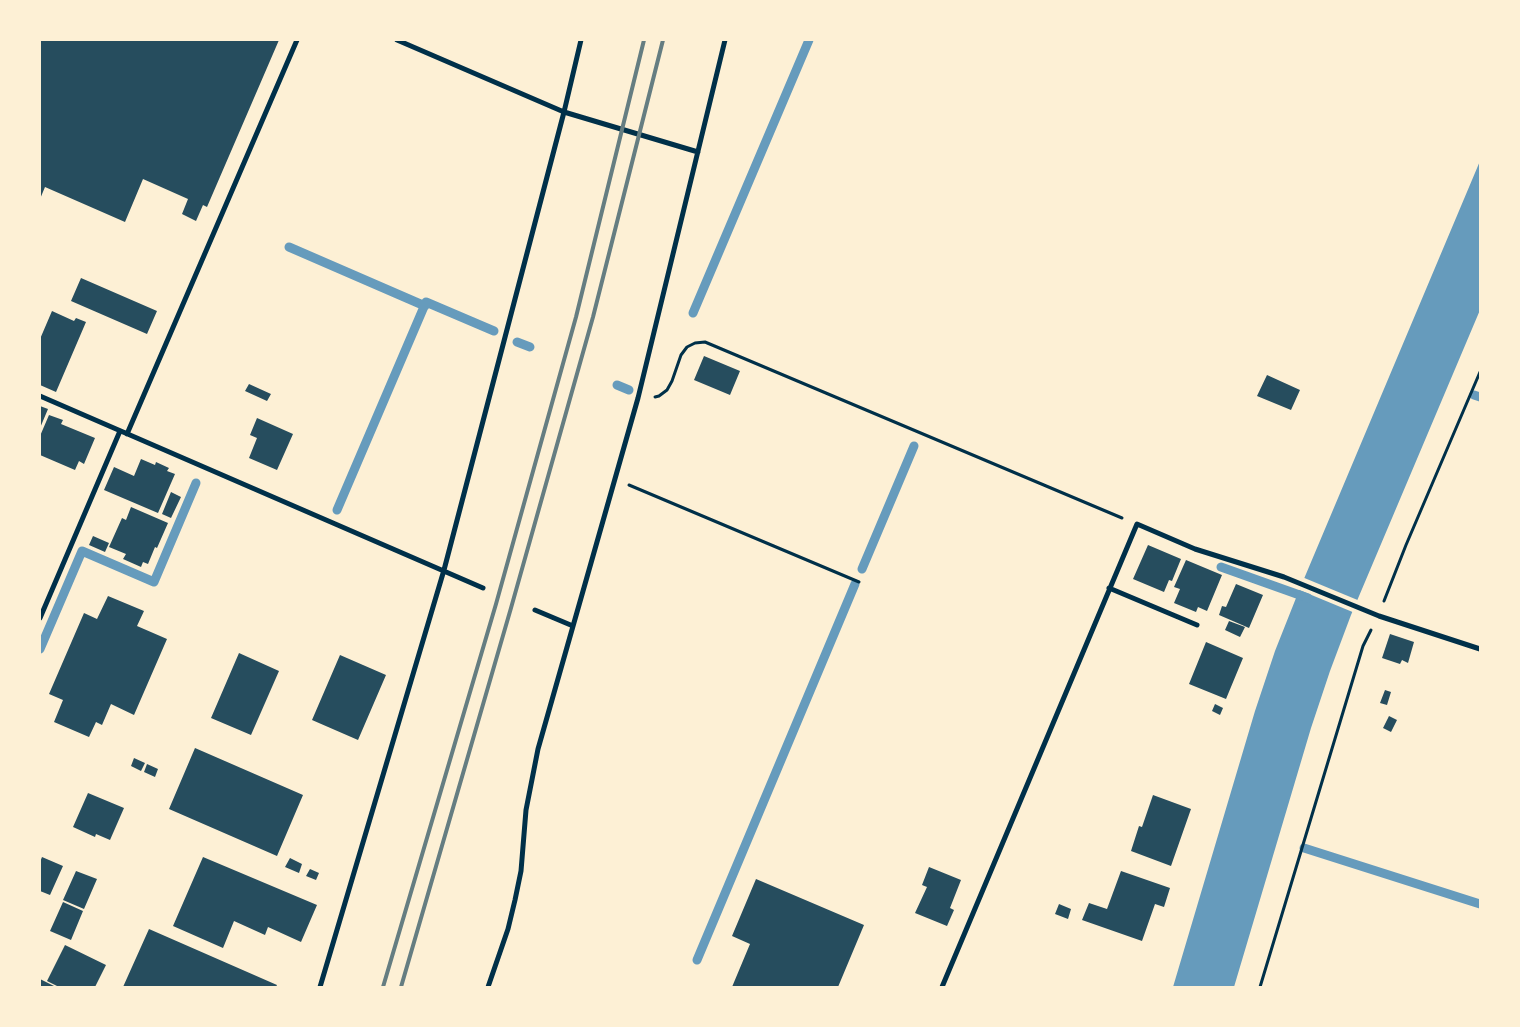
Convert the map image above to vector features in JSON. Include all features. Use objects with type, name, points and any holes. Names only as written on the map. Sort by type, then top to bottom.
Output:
[{"type":"street","points":[[127,434],[296,40]]},
{"type":"street","points":[[397,40],[564,112],[698,152]]},
{"type":"street","points":[[320,987],[444,570],[564,112],[581,40]]},
{"type":"street","points":[[488,987],[516,900],[532,772],[638,398],[725,40]]},
{"type":"street","points":[[40,396],[483,588]]},
{"type":"street","points":[[40,618],[120,431]]},
{"type":"street","points":[[942,987],[1137,524],[1195,549],[1284,577],[1379,616],[1480,649]]},
{"type":"street","points":[[1109,588],[1197,625]]},
{"type":"street","points":[[535,610],[573,626]]},
{"type":"path","points":[[638,398],[649,399],[659,396],[672,381],[681,355],[687,347],[695,343],[705,342],[1137,524]]},
{"type":"path","points":[[1260,987],[1363,646],[1379,616],[1406,544],[1480,372]]},
{"type":"path","points":[[615,479],[859,582]]},
{"type":"water","points":[[1480,161],[1480,310],[1351,615],[1330,671],[1311,728],[1234,987],[1173,987],[1255,711],[1275,651]]},
{"type":"pier","points":[[1302,577],[1360,601],[1355,613],[1297,589]]},
{"type":"building","points":[[40,40],[279,40],[207,207],[203,205],[196,221],[182,214],[188,199],[143,179],[125,222],[45,187],[40,199]]},
{"type":"building","points":[[81,278],[157,311],[147,334],[71,301]]},
{"type":"building","points":[[52,311],[74,321],[76,318],[86,322],[56,392],[40,385],[40,339]]},
{"type":"building","points":[[704,356],[740,371],[730,395],[694,380]]},
{"type":"building","points":[[1267,375],[1300,390],[1291,410],[1257,396]]},
{"type":"building","points":[[249,384],[271,394],[267,401],[245,391]]},
{"type":"building","points":[[40,406],[48,409],[40,428]]},
{"type":"building","points":[[49,415],[63,420],[61,424],[95,438],[84,464],[79,461],[75,470],[40,455],[40,436]]},
{"type":"building","points":[[257,418],[293,434],[277,470],[249,458],[257,438],[250,435]]},
{"type":"building","points":[[141,459],[155,465],[156,462],[169,468],[167,471],[175,474],[158,513],[104,490],[114,467],[134,476]]},
{"type":"building","points":[[171,492],[181,497],[171,518],[162,514]]},
{"type":"building","points":[[131,507],[168,523],[148,564],[143,562],[141,567],[123,559],[126,554],[109,547],[122,518],[126,520]]},
{"type":"building","points":[[93,536],[109,543],[105,552],[89,545]]},
{"type":"building","points":[[1148,545],[1181,559],[1172,581],[1169,580],[1164,592],[1133,579]]},
{"type":"building","points":[[1186,560],[1222,575],[1207,611],[1198,607],[1196,612],[1174,603],[1180,589],[1174,587]]},
{"type":"building","points":[[1236,584],[1263,595],[1249,628],[1219,615],[1222,606],[1226,607]]},
{"type":"building","points":[[108,596],[144,611],[137,626],[167,639],[134,715],[111,704],[102,725],[96,722],[89,737],[54,722],[63,700],[49,694],[84,613],[97,619]]},
{"type":"building","points":[[1229,621],[1245,627],[1240,637],[1225,630]]},
{"type":"building","points":[[1390,634],[1414,642],[1408,663],[1402,660],[1400,664],[1382,658]]},
{"type":"building","points":[[1206,642],[1243,658],[1226,699],[1189,684]]},
{"type":"building","points":[[239,653],[279,671],[251,735],[211,718]]},
{"type":"building","points":[[340,655],[386,675],[358,740],[312,720]]},
{"type":"building","points":[[1385,690],[1391,692],[1387,705],[1380,703]]},
{"type":"building","points":[[1215,704],[1223,708],[1220,715],[1212,711]]},
{"type":"building","points":[[1389,716],[1397,720],[1391,732],[1383,728]]},
{"type":"building","points":[[195,748],[303,795],[277,856],[169,809]]},
{"type":"building","points":[[134,758],[145,763],[141,771],[131,766]]},
{"type":"building","points":[[147,764],[158,769],[155,777],[144,772]]},
{"type":"building","points":[[88,793],[124,808],[110,840],[96,834],[95,837],[73,827]]},
{"type":"building","points":[[1153,795],[1191,809],[1171,866],[1131,851],[1139,826],[1142,827]]},
{"type":"building","points":[[42,857],[63,866],[50,895],[40,891],[40,862]]},
{"type":"building","points":[[203,857],[317,905],[301,942],[268,927],[265,935],[234,921],[223,948],[173,926]]},
{"type":"building","points":[[290,858],[302,864],[299,873],[285,867]]},
{"type":"building","points":[[929,867],[961,880],[950,908],[954,910],[947,926],[915,913],[927,887],[922,885]]},
{"type":"building","points":[[310,869],[319,873],[316,880],[306,876]]},
{"type":"building","points":[[76,871],[97,879],[84,909],[63,900]]},
{"type":"building","points":[[1121,871],[1170,888],[1164,907],[1155,904],[1142,941],[1082,920],[1089,903],[1107,909]]},
{"type":"building","points":[[756,879],[864,925],[838,987],[732,987],[750,944],[732,936]]},
{"type":"building","points":[[63,902],[83,911],[71,940],[50,931]]},
{"type":"building","points":[[1059,904],[1071,909],[1068,919],[1055,914]]},
{"type":"building","points":[[149,929],[277,985],[276,987],[123,987]]},
{"type":"building","points":[[65,945],[106,965],[95,987],[59,987],[47,981]]},
{"type":"building","points":[[40,979],[56,987],[40,987]]},
{"type":"waterway","points":[[693,313],[809,40]]},
{"type":"waterway","points":[[289,247],[425,306]]},
{"type":"waterway","points":[[337,510],[426,302],[494,331]]},
{"type":"waterway","points":[[517,342],[530,347]]},
{"type":"waterway","points":[[617,385],[629,390]]},
{"type":"waterway","points":[[1474,395],[1480,397]]},
{"type":"waterway","points":[[862,569],[914,446]]},
{"type":"waterway","points":[[40,649],[82,551],[154,582],[196,483]]},
{"type":"waterway","points":[[1221,567],[1308,598]]},
{"type":"waterway","points":[[697,960],[855,584]]},
{"type":"waterway","points":[[1304,848],[1480,904]]},
{"type":"railway","points":[[383,987],[496,604],[576,317],[644,40]]},
{"type":"railway","points":[[401,987],[593,317],[663,40]]}]
